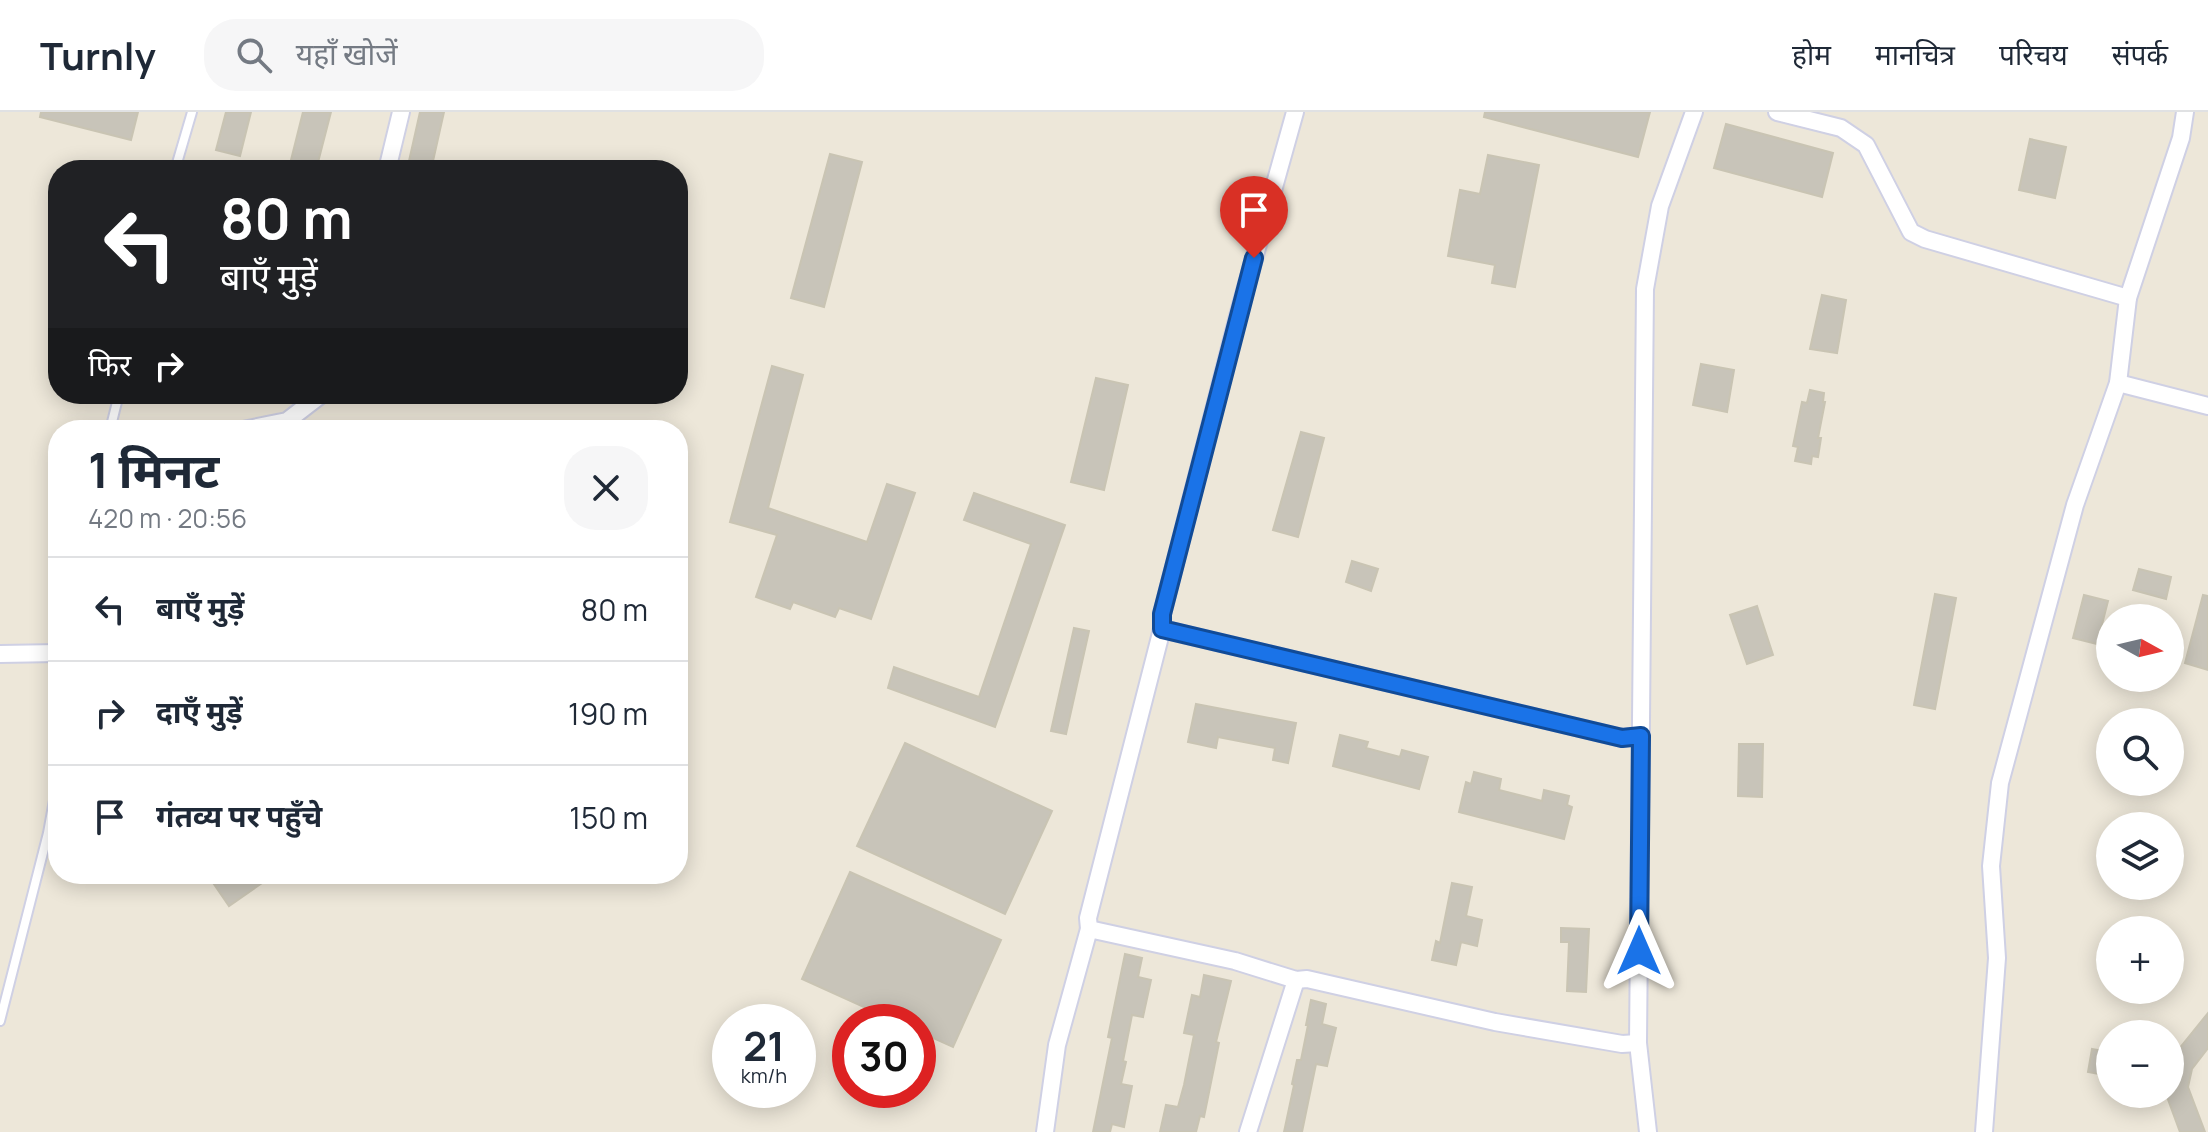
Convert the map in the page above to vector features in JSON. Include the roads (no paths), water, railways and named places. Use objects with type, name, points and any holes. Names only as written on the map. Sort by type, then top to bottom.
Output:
[{"type":"street","points":[[389,160],[401,112]]},
{"type":"street","points":[[1045,1132],[1057,1045],[1089,929],[1088,918],[1162,629],[1162,614],[1234,331],[1295,112]]},
{"type":"street","points":[[1648,1132],[1638,1043],[1645,289],[1660,206],[1694,112]]},
{"type":"street","points":[[1777,112],[1841,128],[1866,145],[1911,232],[1925,239],[2128,298]]},
{"type":"street","points":[[1984,1132],[1997,958],[1991,866],[2000,783],[2075,505],[2118,383],[2128,298],[2181,138],[2185,112]]},
{"type":"street","points":[[2118,383],[2208,406]]},
{"type":"street","points":[[288,420],[309,404]]},
{"type":"street","points":[[1162,629],[1622,738],[1641,736]]},
{"type":"street","points":[[0,654],[48,653]]},
{"type":"street","points":[[1089,929],[1235,961],[1296,980],[1307,979],[1495,1022],[1622,1044],[1638,1043]]},
{"type":"street","points":[[1248,1132],[1296,980]]},
{"type":"lane","points":[[178,160],[192,112]]},
{"type":"lane","points":[[0,1021],[48,833]]}]
